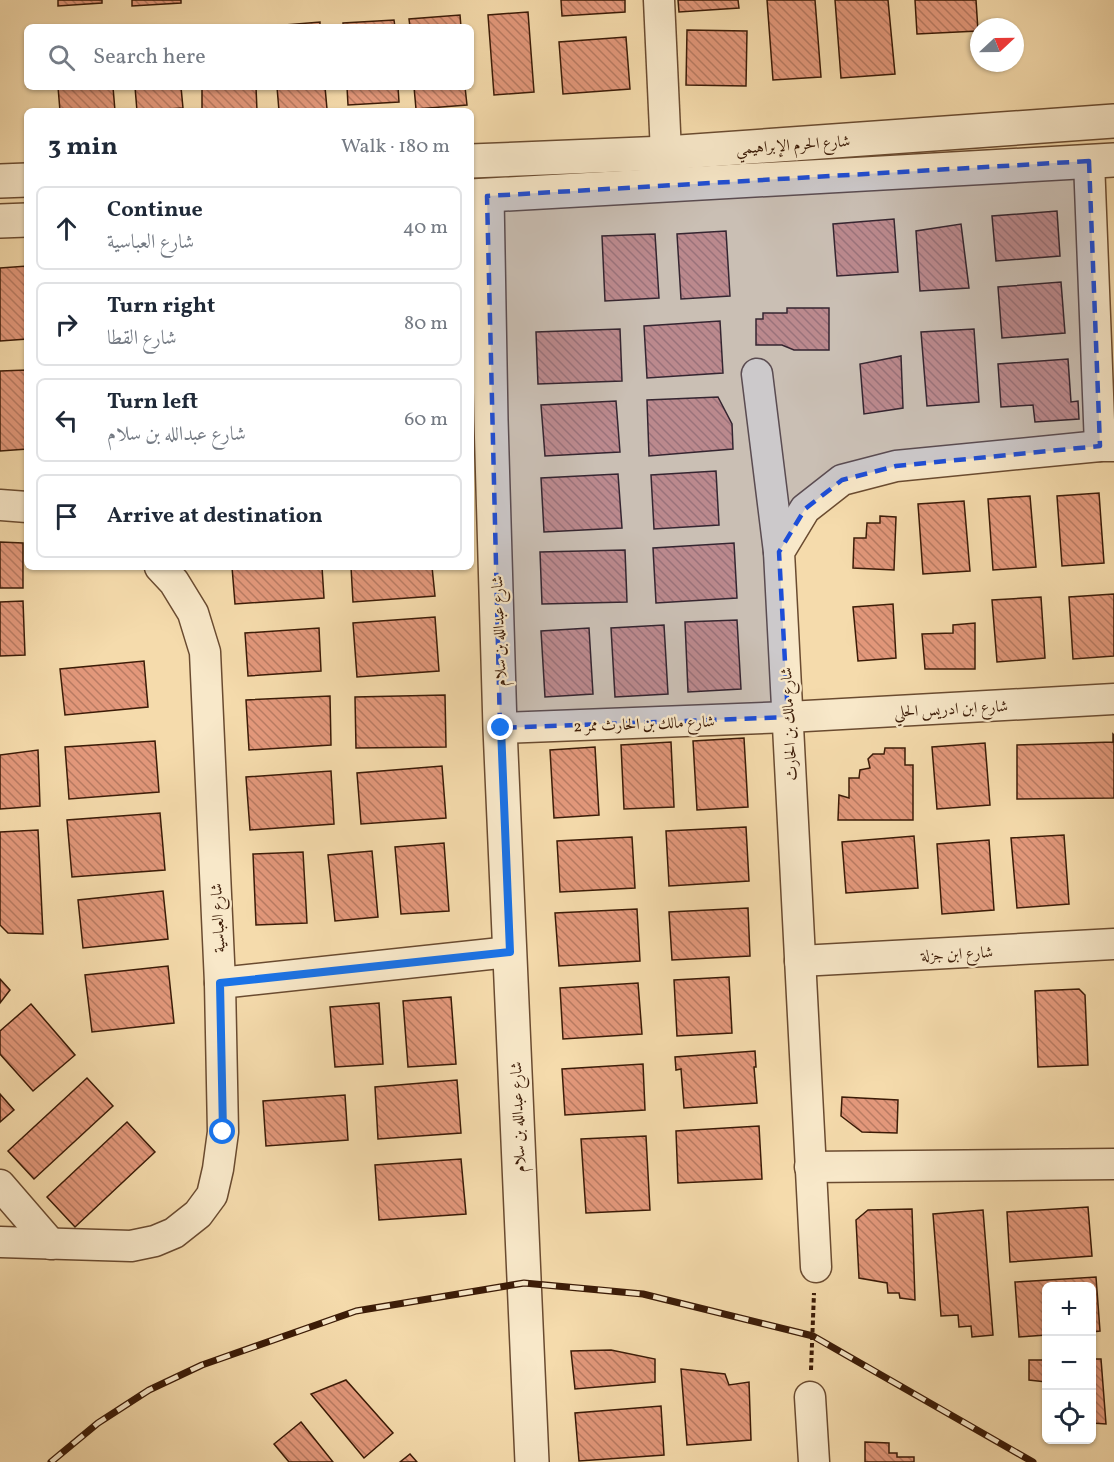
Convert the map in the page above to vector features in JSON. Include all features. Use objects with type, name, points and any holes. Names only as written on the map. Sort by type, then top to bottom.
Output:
[{"type":"street","points":[[659,0],[666,153]]},
{"type":"street","name":"شارع الحرم الإبراهيمي","points":[[474,161],[666,153],[1114,121]]},
{"type":"street","points":[[779,552],[805,509],[842,480],[896,466],[1107,446],[1102,160]]},
{"type":"street","name":"شارع الحرم الإبراهيمي","points":[[479,196],[1102,160]]},
{"type":"street","points":[[0,181],[24,180]]},
{"type":"street","name":"شارع عبدالله بن سلام","points":[[479,196],[492,431],[501,728],[532,1462]]},
{"type":"street","points":[[0,221],[24,220]]},
{"type":"street","name":"شارع مالك بن الحارث","points":[[757,374],[779,552],[816,1267]]},
{"type":"street","points":[[0,505],[24,507]]},
{"type":"street","name":"شارع العباسية","points":[[0,1242],[131,1246],[155,1241],[174,1233],[198,1214],[212,1195],[223,1132],[220,983],[205,652],[194,613],[174,582],[163,570]]},
{"type":"street","name":"شارع ابن ادريس الحلي","points":[[788,717],[1114,699]]},
{"type":"street","name":"شارع مالك بن الحارث ممر 2","points":[[501,728],[788,717]]},
{"type":"street","name":"شارع ابن جزلة","points":[[800,961],[1114,944]]},
{"type":"street","points":[[220,983],[510,952]]},
{"type":"street","points":[[810,1167],[1114,1164]]},
{"type":"street","points":[[0,1185],[51,1244]]},
{"type":"street","points":[[810,1397],[814,1462]]},
{"type":"path","points":[[810,1397],[816,1267]]},
{"type":"highlighted area","points":[[1089,161],[1100,446],[896,466],[842,480],[805,509],[779,552],[788,717],[500,728],[487,196]]},
{"type":"building","points":[[58,0],[102,0],[102,3],[58,6]]},
{"type":"building","points":[[132,0],[181,0],[181,3],[132,6]]},
{"type":"building","points":[[561,0],[625,0],[625,12],[562,16]]},
{"type":"building","points":[[678,0],[738,0],[739,8],[679,12]]},
{"type":"building","points":[[767,0],[815,0],[821,77],[773,80]]},
{"type":"building","points":[[835,0],[888,0],[895,74],[841,78]]},
{"type":"building","points":[[915,0],[976,0],[977,18],[970,18],[970,31],[917,34]]},
{"type":"building","points":[[528,12],[534,92],[494,95],[488,15]]},
{"type":"building","points":[[460,15],[461,24],[410,24],[409,19]]},
{"type":"building","points":[[394,20],[395,24],[343,24]]},
{"type":"building","points":[[320,22],[320,24],[296,24]]},
{"type":"building","points":[[687,30],[747,31],[746,86],[686,85]]},
{"type":"building","points":[[626,37],[630,89],[563,94],[559,42]]},
{"type":"building","points":[[58,90],[113,90],[115,108],[60,108]]},
{"type":"building","points":[[135,90],[181,90],[183,108],[137,108]]},
{"type":"building","points":[[202,90],[256,90],[257,108],[202,108]]},
{"type":"building","points":[[277,90],[325,90],[327,108],[279,108]]},
{"type":"building","points":[[347,90],[398,90],[399,102],[348,105]]},
{"type":"building","points":[[414,90],[465,90],[467,105],[416,108]]},
{"type":"building","points":[[1057,211],[1060,256],[996,261],[992,216]]},
{"type":"building","points":[[894,219],[898,272],[837,276],[833,224]]},
{"type":"building","points":[[961,224],[969,288],[920,291],[916,231]]},
{"type":"building","points":[[726,231],[730,296],[681,299],[677,234]]},
{"type":"building","points":[[655,234],[659,298],[605,301],[602,236]]},
{"type":"building","points":[[24,266],[24,339],[0,341],[0,268]]},
{"type":"building","points":[[1061,282],[1065,333],[1002,338],[998,287]]},
{"type":"building","points":[[787,308],[829,308],[829,350],[794,350],[782,345],[756,345],[756,319],[763,319],[763,313],[787,313]]},
{"type":"building","points":[[720,321],[723,373],[647,378],[644,326]]},
{"type":"building","points":[[620,329],[622,381],[538,384],[536,332]]},
{"type":"building","points":[[974,329],[979,402],[927,406],[921,332]]},
{"type":"building","points":[[901,356],[903,408],[864,414],[860,364]]},
{"type":"building","points":[[1068,359],[1071,402],[1078,401],[1079,419],[1035,422],[1033,405],[1001,407],[998,364]]},
{"type":"building","points":[[24,370],[24,449],[0,451],[0,371]]},
{"type":"building","points":[[718,397],[732,424],[733,449],[649,456],[647,400]]},
{"type":"building","points":[[616,401],[620,452],[545,456],[541,405]]},
{"type":"building","points":[[716,471],[719,525],[654,529],[651,475]]},
{"type":"building","points":[[618,474],[622,528],[544,532],[541,478]]},
{"type":"building","points":[[1099,493],[1104,563],[1062,566],[1057,496]]},
{"type":"building","points":[[1030,496],[1036,567],[993,570],[988,499]]},
{"type":"building","points":[[964,501],[970,571],[923,574],[918,504]]},
{"type":"building","points":[[880,516],[896,517],[894,570],[853,568],[854,538],[866,538],[867,523],[880,523]]},
{"type":"building","points":[[0,542],[23,543],[23,588],[0,588]]},
{"type":"building","points":[[734,543],[737,598],[656,603],[653,548]]},
{"type":"building","points":[[625,550],[627,602],[542,604],[540,552]]},
{"type":"building","points":[[232,570],[322,570],[324,598],[235,604]]},
{"type":"building","points":[[351,570],[432,570],[435,596],[353,602]]},
{"type":"building","points":[[1114,594],[1114,656],[1073,659],[1069,597]]},
{"type":"building","points":[[1041,597],[1045,658],[997,662],[992,600]]},
{"type":"building","points":[[23,601],[25,655],[0,656],[0,602]]},
{"type":"building","points":[[893,604],[896,658],[858,661],[853,607]]},
{"type":"building","points":[[435,617],[439,671],[357,677],[353,623]]},
{"type":"building","points":[[737,620],[741,689],[688,692],[685,622]]},
{"type":"building","points":[[975,623],[975,669],[925,669],[922,634],[953,633],[953,625]]},
{"type":"building","points":[[664,625],[668,694],[615,697],[611,628]]},
{"type":"building","points":[[319,628],[321,671],[248,676],[245,633]]},
{"type":"building","points":[[589,628],[593,694],[545,697],[541,631]]},
{"type":"building","points":[[144,661],[148,707],[65,715],[60,669]]},
{"type":"building","points":[[445,695],[446,747],[356,748],[355,697]]},
{"type":"building","points":[[330,696],[331,745],[249,750],[246,700]]},
{"type":"building","points":[[1113,734],[1114,798],[1017,799],[1017,745],[1113,742]]},
{"type":"building","points":[[744,738],[748,807],[697,810],[693,741]]},
{"type":"building","points":[[155,741],[159,792],[69,799],[65,747]]},
{"type":"building","points":[[671,742],[674,807],[624,809],[621,745]]},
{"type":"building","points":[[985,743],[990,805],[937,809],[932,747]]},
{"type":"building","points":[[595,747],[599,815],[554,818],[550,750]]},
{"type":"building","points":[[885,748],[905,748],[905,765],[913,765],[913,820],[838,820],[839,795],[849,798],[849,778],[859,778],[860,770],[870,768],[868,759],[873,754],[884,754]]},
{"type":"building","points":[[38,750],[40,806],[0,809],[0,755]]},
{"type":"building","points":[[442,766],[446,818],[361,824],[357,773]]},
{"type":"building","points":[[331,771],[334,824],[250,830],[246,777]]},
{"type":"building","points":[[160,813],[165,870],[72,877],[67,820]]},
{"type":"building","points":[[746,827],[749,881],[669,886],[666,831]]},
{"type":"building","points":[[38,830],[43,934],[8,933],[0,925],[0,832]]},
{"type":"building","points":[[1064,835],[1069,904],[1017,908],[1011,838]]},
{"type":"building","points":[[914,836],[918,888],[846,893],[842,842]]},
{"type":"building","points":[[632,837],[635,888],[560,892],[557,841]]},
{"type":"building","points":[[989,840],[994,910],[942,914],[937,844]]},
{"type":"building","points":[[444,843],[449,911],[401,914],[395,847]]},
{"type":"building","points":[[372,851],[378,917],[335,921],[328,855]]},
{"type":"building","points":[[303,852],[307,923],[256,925],[253,854]]},
{"type":"building","points":[[163,891],[168,939],[83,948],[78,900]]},
{"type":"building","points":[[748,908],[750,956],[672,960],[669,912]]},
{"type":"building","points":[[637,909],[640,961],[559,966],[555,913]]},
{"type":"building","points":[[168,966],[174,1023],[92,1032],[85,975]]},
{"type":"building","points":[[729,977],[732,1033],[677,1036],[674,980]]},
{"type":"building","points":[[0,979],[10,990],[0,1003]]},
{"type":"building","points":[[638,983],[642,1034],[563,1039],[560,988]]},
{"type":"building","points":[[1079,989],[1085,995],[1088,1065],[1038,1067],[1035,991]]},
{"type":"building","points":[[451,997],[456,1064],[408,1067],[403,1001]]},
{"type":"building","points":[[379,1003],[383,1064],[335,1067],[330,1007]]},
{"type":"building","points":[[31,1004],[75,1055],[33,1091],[0,1054],[0,1031]]},
{"type":"building","points":[[755,1051],[757,1103],[684,1108],[681,1069],[676,1070],[675,1057]]},
{"type":"building","points":[[643,1064],[645,1110],[565,1115],[562,1069]]},
{"type":"building","points":[[87,1078],[113,1106],[34,1179],[8,1151]]},
{"type":"building","points":[[457,1080],[461,1133],[378,1139],[375,1087]]},
{"type":"building","points":[[0,1094],[14,1110],[0,1122]]},
{"type":"building","points":[[345,1095],[348,1140],[266,1146],[263,1101]]},
{"type":"building","points":[[842,1097],[898,1100],[897,1133],[862,1132],[841,1116]]},
{"type":"building","points":[[127,1122],[155,1152],[75,1227],[47,1197]]},
{"type":"building","points":[[759,1126],[762,1179],[678,1183],[676,1131]]},
{"type":"building","points":[[646,1136],[650,1210],[586,1213],[581,1139]]},
{"type":"building","points":[[461,1159],[466,1214],[379,1220],[375,1165]]},
{"type":"building","points":[[1088,1207],[1092,1256],[1010,1262],[1007,1212]]},
{"type":"building","points":[[912,1209],[915,1300],[900,1298],[899,1293],[888,1293],[887,1283],[859,1278],[856,1220],[868,1210]]},
{"type":"building","points":[[983,1210],[993,1335],[972,1337],[971,1326],[959,1327],[958,1315],[941,1316],[933,1214]]},
{"type":"building","points":[[1096,1277],[1100,1331],[1096,1332],[1096,1282],[1042,1282],[1042,1335],[1019,1337],[1015,1282]]},
{"type":"building","points":[[611,1350],[655,1359],[655,1382],[575,1389],[571,1351]]},
{"type":"building","points":[[1096,1359],[1101,1359],[1106,1424],[1096,1423]]},
{"type":"building","points":[[1029,1360],[1042,1360],[1042,1382],[1029,1380]]},
{"type":"building","points":[[681,1369],[725,1374],[729,1385],[749,1382],[751,1440],[687,1445]]},
{"type":"building","points":[[346,1380],[393,1433],[364,1458],[311,1394]]},
{"type":"building","points":[[661,1406],[664,1455],[579,1461],[575,1413]]},
{"type":"building","points":[[301,1422],[333,1462],[289,1462],[274,1444]]},
{"type":"building","points":[[865,1442],[889,1443],[889,1453],[897,1453],[897,1457],[914,1457],[914,1462],[865,1462]]},
{"type":"building","points":[[410,1454],[417,1462],[400,1462]]},
{"type":"railway","points":[[51,1462],[98,1423],[149,1390],[202,1365],[356,1311],[524,1283],[643,1294],[813,1336],[1033,1462]]},
{"type":"route","points":[[223,1132],[220,983],[510,952],[501,728]]}]
